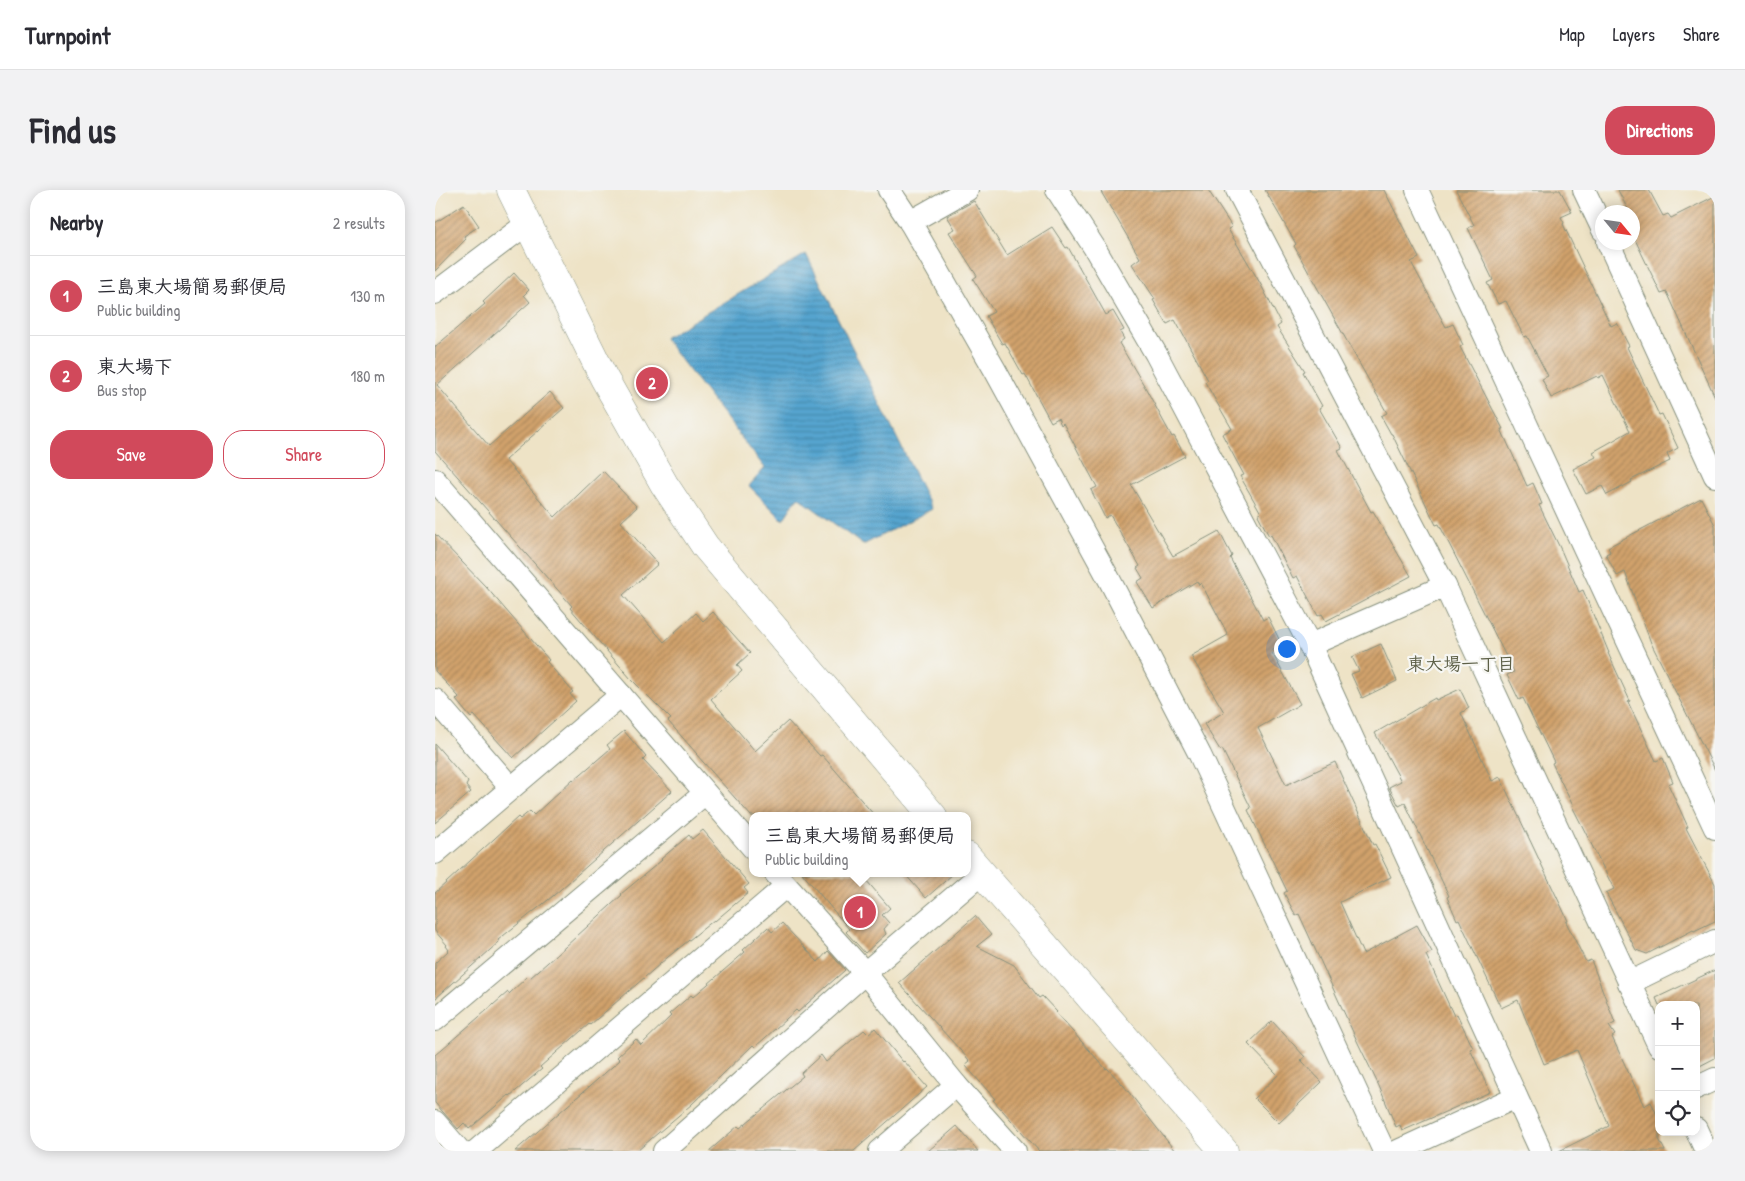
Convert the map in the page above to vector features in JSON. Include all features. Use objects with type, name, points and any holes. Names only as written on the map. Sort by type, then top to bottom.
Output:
[{"type":"street","points":[[511,190],[604,378],[664,484],[705,546],[930,812]]},
{"type":"street","points":[[889,190],[910,222],[1049,468],[1200,755],[1384,1151]]},
{"type":"street","points":[[910,222],[967,190]]},
{"type":"street","points":[[1057,190],[1094,247],[1155,354],[1310,646],[1541,1151]]},
{"type":"street","points":[[1237,190],[1445,586],[1655,1038]]},
{"type":"street","points":[[1417,190],[1715,828]]},
{"type":"street","points":[[1584,190],[1595,213]]},
{"type":"street","points":[[435,293],[528,223]]},
{"type":"street","points":[[1612,250],[1715,476]]},
{"type":"street","points":[[435,480],[704,794],[749,844]]},
{"type":"street","points":[[1310,646],[1445,586]]},
{"type":"street","points":[[435,852],[621,695]]},
{"type":"street","points":[[435,700],[510,788]]},
{"type":"street","points":[[435,1020],[704,794]]},
{"type":"street","points":[[975,864],[1224,1151]]},
{"type":"street","points":[[664,1151],[865,973],[962,877]]},
{"type":"street","points":[[476,1151],[780,880],[865,973],[956,1085],[1015,1151]]},
{"type":"street","points":[[1629,983],[1715,941]]},
{"type":"street","points":[[1700,1086],[1715,1079]]},
{"type":"street","points":[[880,1151],[956,1085]]},
{"type":"street","points":[[1398,1151],[1517,1097]]},
{"type":"street","points":[[435,1122],[460,1151]]},
{"type":"street","points":[[1699,1136],[1706,1151]]},
{"type":"water","points":[[806,254],[932,509],[863,545],[798,497],[783,520],[749,486],[765,468],[664,338]]},
{"type":"building","points":[[1100,190],[1208,190],[1232,227],[1228,229],[1260,283],[1281,324],[1277,327],[1305,371],[1303,372],[1322,406],[1319,408],[1342,448],[1338,450],[1371,512],[1373,511],[1411,576],[1326,621],[1322,614],[1318,616],[1297,576],[1293,578],[1271,535],[1269,536],[1258,515],[1261,513],[1240,476],[1244,475],[1222,434],[1232,429],[1205,382],[1208,380],[1175,320],[1167,324],[1153,300],[1155,299],[1132,264],[1140,258]]},
{"type":"building","points":[[1265,190],[1384,190],[1419,258],[1411,262],[1446,327],[1453,324],[1463,345],[1460,347],[1503,429],[1501,429],[1527,486],[1533,483],[1542,504],[1539,505],[1579,592],[1583,590],[1608,653],[1630,701],[1628,702],[1656,761],[1663,758],[1673,782],[1668,784],[1688,827],[1686,828],[1715,884],[1715,921],[1693,930],[1647,954],[1636,950],[1606,893],[1614,889],[1572,806],[1552,763],[1554,762],[1523,698],[1519,700],[1507,675],[1514,672],[1439,524],[1436,525],[1392,434],[1381,416],[1387,413]]},
{"type":"building","points":[[1456,190],[1560,190],[1572,212],[1561,217],[1563,224],[1611,326],[1617,323],[1659,415],[1662,414],[1678,448],[1667,454],[1670,461],[1631,480],[1632,482],[1607,495],[1602,486],[1586,494],[1573,469],[1596,457],[1593,452],[1630,431],[1603,375],[1598,378],[1597,376],[1551,398],[1542,379],[1548,376],[1527,336],[1524,337],[1506,301],[1498,304],[1487,283],[1493,280],[1468,228],[1474,225]]},
{"type":"building","points":[[1618,190],[1649,190],[1663,216],[1668,214],[1671,218],[1715,196],[1715,397],[1667,292],[1661,294],[1640,250],[1640,205],[1626,205]]},
{"type":"building","points":[[974,201],[1007,255],[1052,227],[1066,248],[1068,247],[1106,315],[1113,311],[1124,330],[1120,332],[1124,339],[1119,343],[1172,437],[1174,436],[1185,456],[1131,485],[1173,556],[1219,531],[1232,556],[1230,558],[1263,620],[1268,617],[1282,645],[1271,651],[1300,704],[1258,728],[1286,785],[1335,762],[1373,845],[1375,844],[1391,877],[1340,902],[1363,954],[1417,925],[1432,952],[1426,955],[1454,1016],[1457,1014],[1473,1048],[1470,1049],[1490,1092],[1402,1131],[1400,1125],[1396,1127],[1379,1086],[1299,914],[1296,916],[1284,893],[1287,891],[1248,810],[1251,808],[1222,749],[1220,750],[1204,724],[1224,712],[1191,656],[1228,635],[1201,583],[1199,585],[1197,581],[1153,608],[1137,582],[1143,578],[1137,568],[1140,566],[1110,515],[1105,518],[1091,490],[1097,487],[1063,423],[1061,425],[1058,418],[1051,422],[1025,374],[1023,375],[1005,343],[1002,344],[986,316],[994,312],[973,279],[977,276],[949,232],[955,229],[947,216]]},
{"type":"building","points":[[464,204],[479,226],[464,236],[466,239],[435,271],[435,223]]},
{"type":"building","points":[[514,273],[529,290],[524,295],[530,302],[437,385],[489,446],[550,392],[564,408],[505,460],[555,517],[603,471],[637,507],[621,522],[658,564],[623,595],[664,642],[696,613],[703,621],[713,612],[750,653],[737,665],[742,671],[711,699],[755,751],[788,721],[820,756],[822,755],[872,812],[749,812],[749,814],[668,721],[671,719],[631,679],[570,608],[572,606],[435,451],[435,347],[485,304],[483,302]]},
{"type":"building","points":[[1701,498],[1715,525],[1715,770],[1651,643],[1625,572],[1617,576],[1606,554],[1610,552],[1608,547]]},
{"type":"building","points":[[435,534],[486,587],[549,660],[547,662],[573,692],[570,694],[576,701],[513,758],[474,715],[471,718],[456,700],[459,697],[435,671]]},
{"type":"building","points":[[1381,644],[1397,681],[1362,698],[1351,674],[1359,671],[1352,657]]},
{"type":"building","points":[[1460,689],[1469,708],[1461,713],[1492,781],[1500,777],[1568,921],[1566,922],[1586,962],[1591,960],[1615,1023],[1609,1026],[1615,1035],[1612,1037],[1644,1106],[1651,1102],[1655,1110],[1655,1136],[1659,1136],[1665,1151],[1559,1151],[1609,1126],[1577,1050],[1544,1064],[1518,1000],[1501,1008],[1459,919],[1457,920],[1447,897],[1449,896],[1405,803],[1399,806],[1389,787],[1401,781],[1375,733],[1435,698],[1436,700]]},
{"type":"building","points":[[624,731],[646,757],[643,760],[672,791],[553,896],[498,940],[499,942],[435,999],[435,963],[449,950],[435,931],[435,893],[518,817],[520,819],[530,811],[534,815],[573,779],[610,749],[607,745]]},
{"type":"building","points":[[435,744],[468,782],[466,786],[471,792],[435,823]]},
{"type":"building","points":[[703,830],[749,884],[744,888],[748,893],[589,1024],[540,1067],[542,1069],[510,1096],[469,1129],[464,1123],[458,1129],[435,1103],[435,1055],[508,992],[509,994],[528,976],[530,978],[621,894],[689,835],[692,839]]},
{"type":"building","points":[[805,877],[863,877],[890,908],[882,915],[889,923],[884,929],[886,934],[865,953],[846,932],[849,929]]},
{"type":"building","points":[[908,877],[950,877],[926,898]]},
{"type":"building","points":[[975,916],[991,935],[977,946],[1014,965],[1039,998],[1042,996],[1106,1069],[1124,1086],[1175,1151],[1039,1151],[993,1100],[995,1099],[965,1065],[970,1061],[899,983]]},
{"type":"building","points":[[782,923],[818,962],[828,951],[845,970],[798,1012],[796,1010],[755,1047],[753,1045],[692,1104],[637,1151],[515,1151],[620,1060],[617,1057],[636,1039],[641,1045],[671,1016],[669,1014],[691,995],[693,997],[745,952],[743,950],[768,927],[772,932]]},
{"type":"building","points":[[1715,970],[1715,1058],[1700,1066],[1700,1001],[1657,1001],[1656,998]]},
{"type":"building","points":[[1272,1021],[1305,1057],[1301,1060],[1322,1082],[1279,1123],[1254,1098],[1278,1075],[1248,1044]]},
{"type":"building","points":[[875,1028],[927,1087],[854,1151],[709,1151],[803,1076],[801,1073],[821,1055],[826,1062],[864,1030],[868,1034]]},
{"type":"building","points":[[957,1126],[978,1151],[928,1151]]},
{"type":"place","name":"東大場下","points":[[652,383]]},
{"type":"place","name":"三島東大場簡易郵便局","points":[[860,912]]},
{"type":"district","name":"東大場一丁目","points":[[1461,664]]}]
